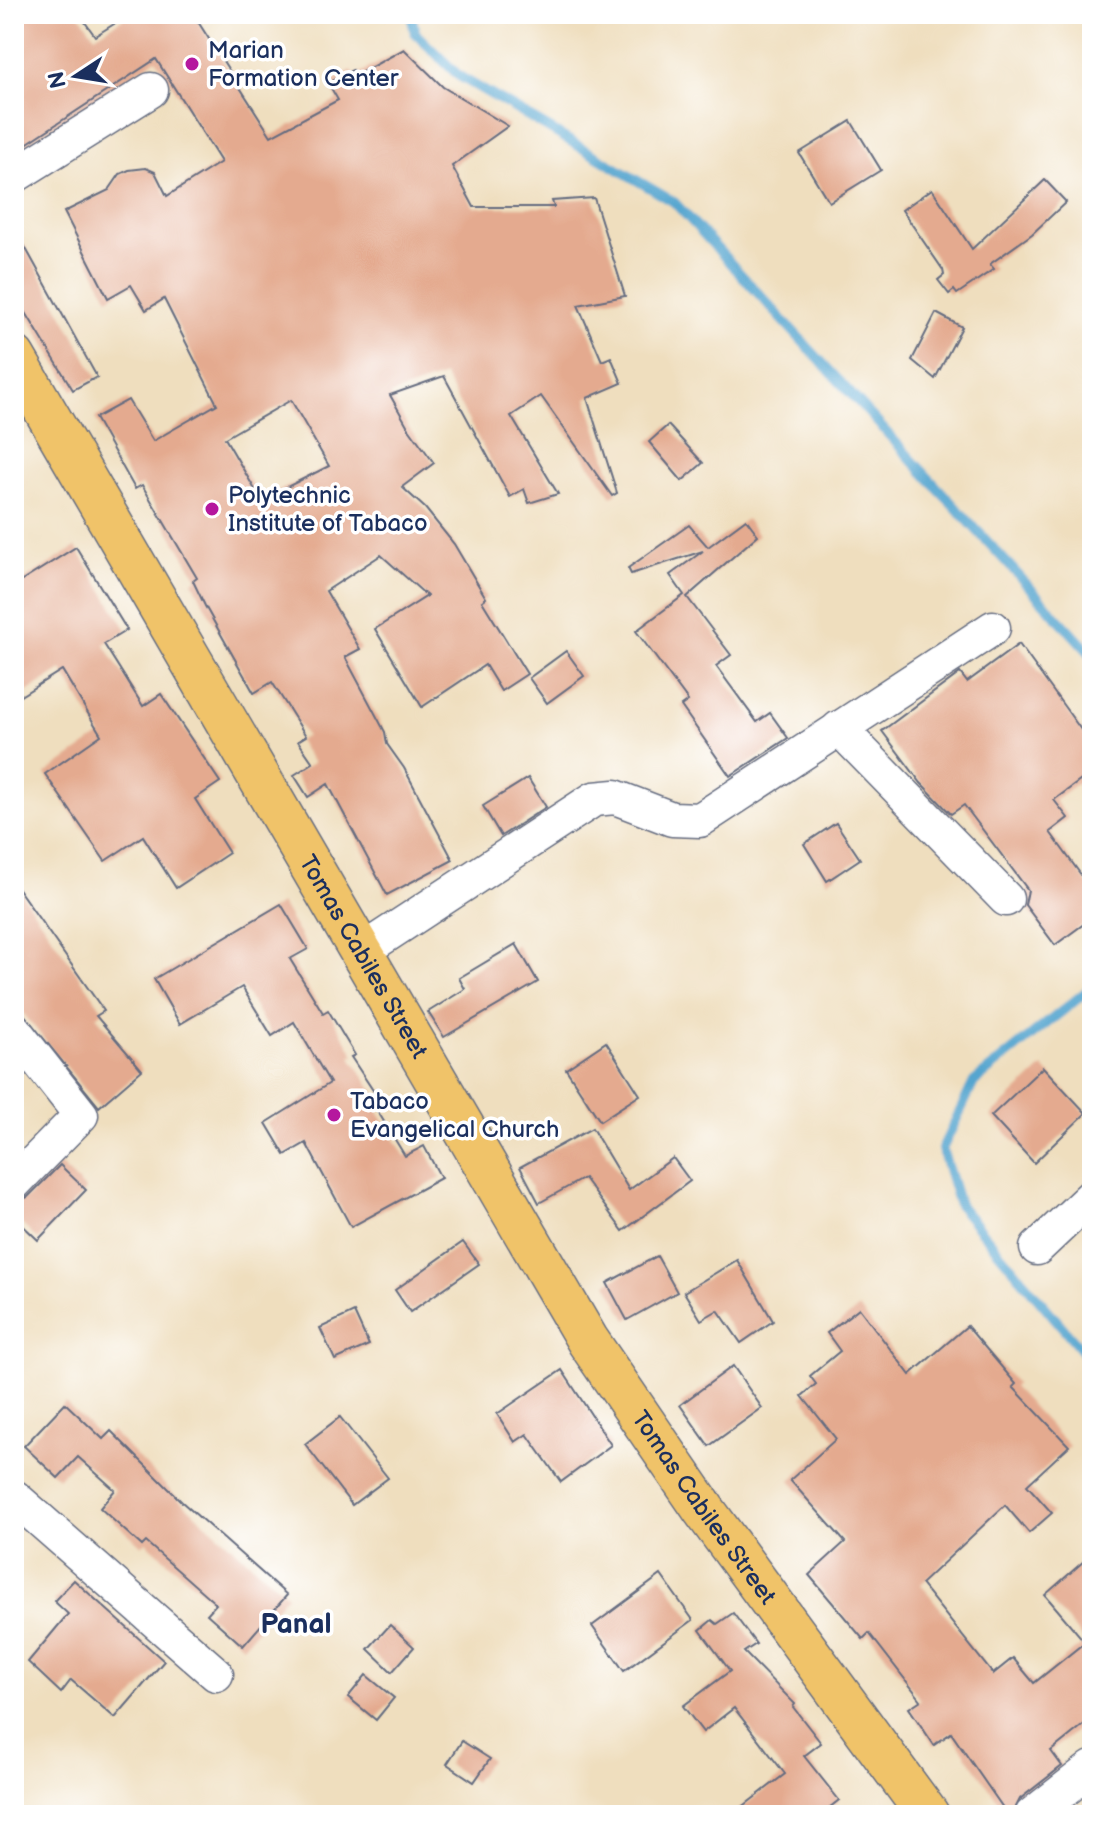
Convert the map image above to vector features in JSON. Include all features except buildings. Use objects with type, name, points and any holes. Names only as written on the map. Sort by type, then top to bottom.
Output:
[{"type":"main road","name":"Tomas Cabiles Street","points":[[14,357],[588,1341],[704,1510],[928,1815]]},
{"type":"street","points":[[14,176],[151,90]]},
{"type":"street","points":[[362,951],[594,799],[615,797],[672,819],[700,820],[993,628]]},
{"type":"street","points":[[839,728],[1006,899]]},
{"type":"street","points":[[14,1030],[81,1115],[14,1183]]},
{"type":"street","points":[[1037,1248],[1092,1196]]},
{"type":"street","points":[[14,1497],[216,1674]]},
{"type":"street","points":[[1032,1815],[1092,1768]]},
{"type":"waterway","points":[[411,14],[415,33],[459,76],[674,202],[1092,655]]},
{"type":"waterway","points":[[1092,987],[974,1082],[942,1149],[959,1205],[1092,1362]]},
{"type":"place","name":"Marian Formation Center","points":[[192,64]]},
{"type":"place","name":"Polytechnic Institute of Tabaco","points":[[212,509]]},
{"type":"place","name":"Tabaco Evangelical Church","points":[[334,1115]]},
{"type":"district","name":"Panal","points":[[296,1623]]}]
